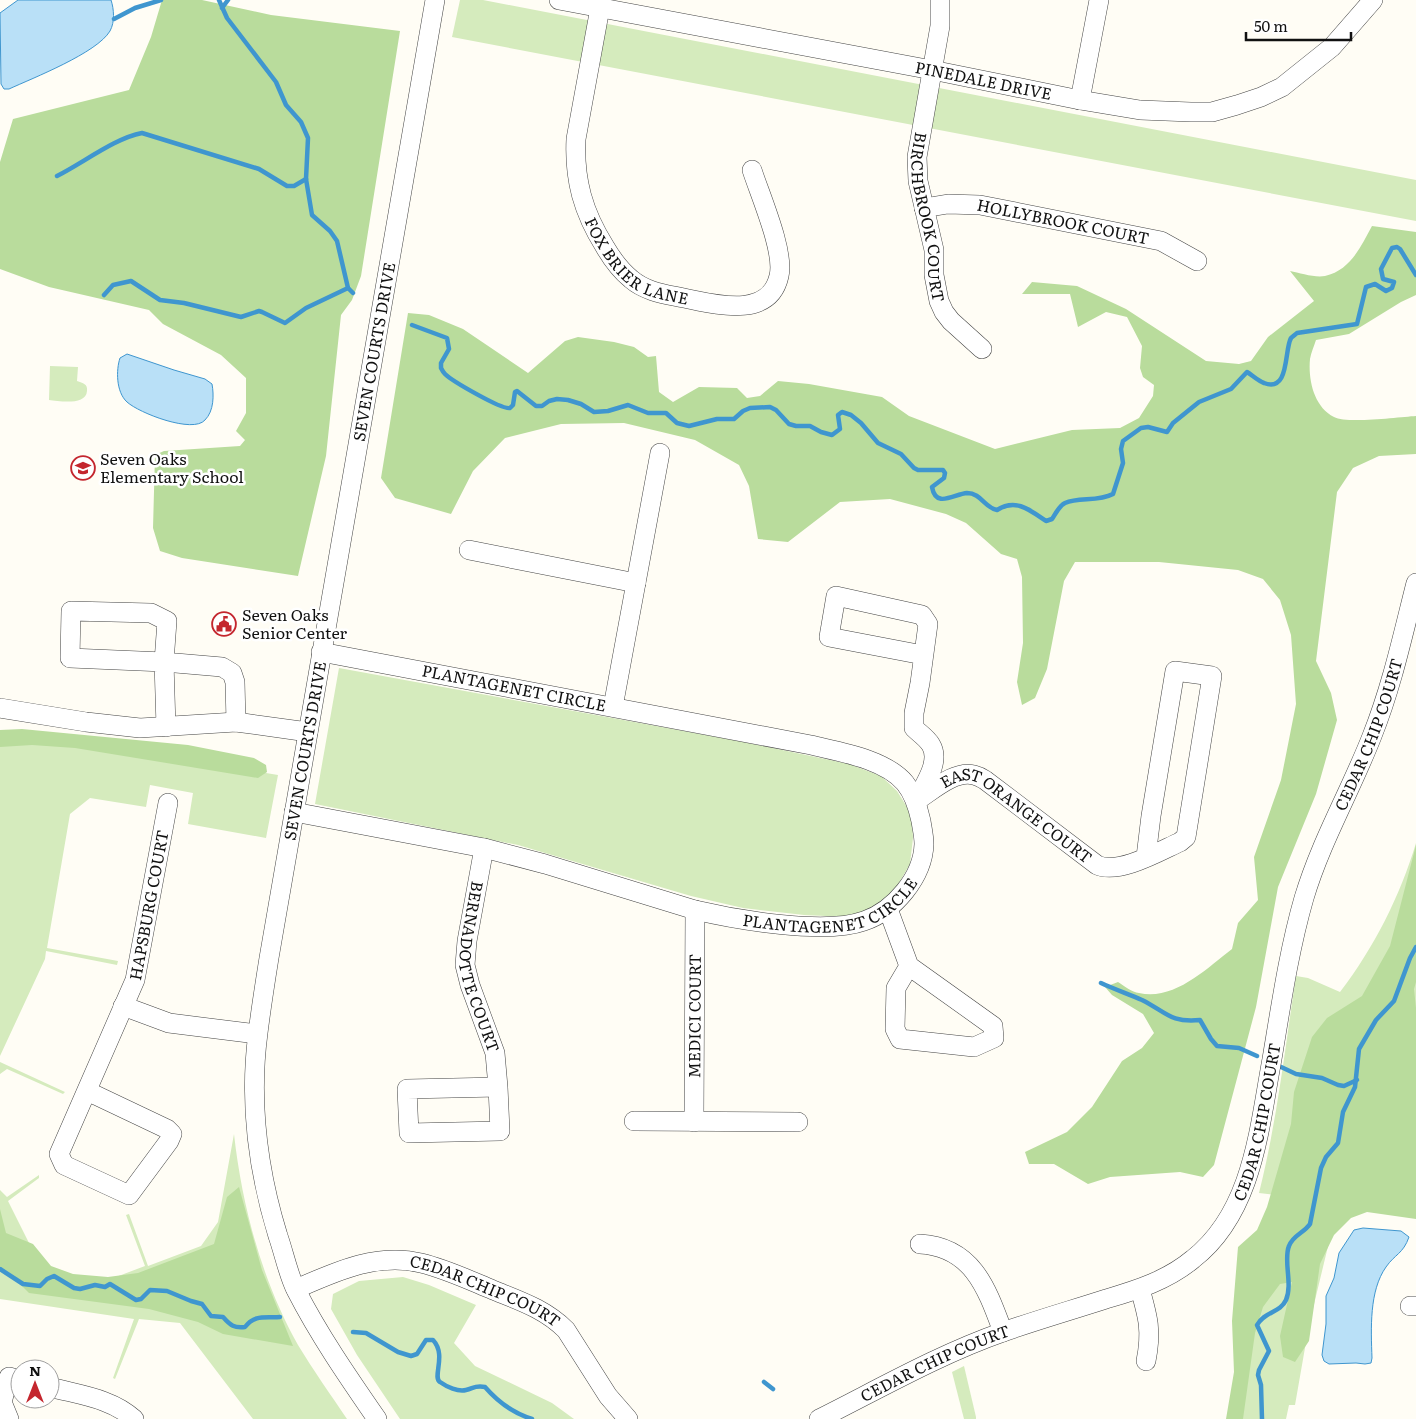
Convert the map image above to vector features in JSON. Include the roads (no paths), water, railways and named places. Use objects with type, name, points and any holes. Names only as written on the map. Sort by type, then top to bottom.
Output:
[{"type":"street","name":"SEVEN COURTS DRIVE","points":[[377,1419],[339,1363],[296,1289],[270,1208],[260,1160],[256,1123],[255,1069],[257,1034],[294,812],[435,0]]},
{"type":"street","name":"PINEDALE DRIVE","points":[[559,0],[932,70],[1080,100],[1140,110],[1192,112],[1212,112],[1245,103],[1282,87],[1332,47],[1373,0]]},
{"type":"street","name":"BIRCHBROOK COURT","points":[[940,0],[940,26],[917,157],[918,181],[934,250],[934,275],[939,301],[951,321],[982,349]]},
{"type":"street","points":[[1080,100],[1099,0]]},
{"type":"street","name":"FOX BRIER LANE","points":[[600,8],[576,139],[575,159],[578,179],[589,220],[614,263],[632,281],[648,290],[722,306],[747,305],[758,302],[773,289],[777,282],[780,266],[777,246],[752,170]]},
{"type":"street","name":"HOLLYBROOK COURT","points":[[924,208],[948,204],[980,205],[1161,242],[1197,262]]},
{"type":"street","points":[[612,707],[660,454]]},
{"type":"street","points":[[469,550],[636,583]]},
{"type":"street","name":"CEDAR CHIP COURT","points":[[819,1419],[941,1359],[1003,1332],[1140,1289],[1180,1269],[1208,1245],[1230,1216],[1248,1175],[1265,1096],[1285,981],[1304,898],[1331,827],[1372,738],[1383,708],[1416,583]]},
{"type":"street","points":[[916,801],[934,762],[934,754],[930,744],[914,728],[914,713],[928,624],[922,615],[836,596],[829,637],[923,655]]},
{"type":"street","points":[[166,727],[164,662],[167,621],[151,613],[70,611],[70,658],[164,662],[222,667],[232,673],[235,682],[236,722]]},
{"type":"street","name":"PLANTAGENET CIRCLE","points":[[294,812],[484,848],[554,866],[718,916],[781,924],[832,926],[849,925],[865,921],[888,909],[896,902],[912,880],[922,857],[924,844],[916,801],[905,782],[892,772],[870,760],[812,745],[321,652]]},
{"type":"street","name":"EAST ORANGE COURT","points":[[916,801],[951,779],[961,775],[973,774],[985,780],[1097,865],[1104,868],[1122,866],[1146,857],[1180,842],[1186,837],[1212,676],[1175,671],[1146,857]]},
{"type":"street","points":[[0,708],[140,728],[236,722],[308,732]]},
{"type":"street","name":"HAPSBURG COURT","points":[[87,1091],[167,1129],[172,1134],[169,1141],[129,1195],[64,1165],[59,1154],[135,980],[168,803]]},
{"type":"street","name":"BERNADOTTE COURT","points":[[484,848],[467,942],[465,964],[470,985],[494,1053],[498,1087],[500,1132],[409,1133],[407,1089],[498,1087]]},
{"type":"street","points":[[888,909],[908,966],[993,1026],[994,1038],[974,1047],[900,1039],[895,1029],[896,988],[908,966]]},
{"type":"street","name":"MEDICI COURT","points":[[694,1122],[695,910]]},
{"type":"street","points":[[123,1006],[169,1023],[257,1034]]},
{"type":"street","points":[[634,1122],[798,1122]]},
{"type":"street","points":[[920,1244],[942,1247],[968,1263],[982,1282],[1003,1332]]},
{"type":"street","name":"CEDAR CHIP COURT","points":[[296,1289],[340,1270],[363,1263],[385,1260],[420,1263],[446,1270],[535,1306],[557,1320],[566,1330],[615,1406],[628,1419]]},
{"type":"street","points":[[1140,1289],[1150,1332],[1146,1361]]},
{"type":"street","points":[[8,1419],[2,1402],[10,1377]]},
{"type":"street","points":[[60,1390],[111,1404],[124,1410],[134,1419]]},
{"type":"water","points":[[18,0],[111,0],[113,24],[103,39],[79,56],[48,72],[9,89],[4,89],[1,84],[0,13]]},
{"type":"water","points":[[127,354],[205,379],[212,384],[212,408],[205,420],[199,424],[178,423],[154,416],[133,407],[127,402],[123,398],[119,387],[118,369],[120,358]]},
{"type":"water","points":[[1363,1228],[1401,1231],[1409,1237],[1401,1251],[1386,1267],[1376,1287],[1372,1311],[1371,1363],[1329,1364],[1324,1361],[1322,1355],[1326,1324],[1326,1296],[1334,1278],[1339,1253],[1354,1230]]},
{"type":"waterway","points":[[114,19],[135,8],[161,0]]},
{"type":"waterway","points":[[219,0],[227,18],[276,82],[286,105],[301,122],[308,138],[306,179],[312,215],[330,231],[337,241],[348,288],[353,293]]},
{"type":"waterway","points":[[222,8],[228,0]]},
{"type":"waterway","points":[[57,176],[110,145],[142,133],[259,169],[287,186],[294,186],[306,179]]},
{"type":"waterway","points":[[412,325],[447,338],[449,349],[441,363],[441,368],[445,374],[457,383],[497,405],[510,408],[513,405],[515,392],[517,391],[536,406],[542,406],[549,401],[557,399],[581,404],[594,412],[608,411],[628,405],[648,413],[666,413],[677,423],[689,426],[717,419],[734,419],[750,408],[770,407],[776,410],[789,424],[810,426],[832,435],[840,429],[838,415],[842,412],[851,415],[861,423],[878,443],[901,454],[914,468],[918,470],[943,470],[945,473],[944,478],[932,487],[937,497],[946,499],[967,493],[972,494],[976,495],[993,509],[997,510],[1010,505],[1017,505],[1046,521],[1052,519],[1059,508],[1065,503],[1101,498],[1113,494],[1123,463],[1121,449],[1123,441],[1141,428],[1148,427],[1167,432],[1173,423],[1199,402],[1231,389],[1247,372],[1264,383],[1272,384],[1278,382],[1285,369],[1291,338],[1297,333],[1357,324],[1366,287],[1375,284],[1386,291],[1392,288],[1394,282],[1383,279],[1381,269],[1392,248],[1397,247],[1400,249],[1416,275]]},
{"type":"waterway","points":[[104,295],[113,285],[131,281],[160,300],[184,303],[241,317],[259,311],[285,323],[306,308],[348,288]]},
{"type":"waterway","points":[[1262,1419],[1261,1385],[1258,1375],[1269,1351],[1257,1325],[1260,1320],[1280,1307],[1286,1300],[1289,1287],[1287,1252],[1293,1239],[1310,1224],[1321,1168],[1326,1157],[1338,1143],[1343,1112],[1355,1087],[1359,1049],[1376,1020],[1394,1001],[1416,947]]},
{"type":"waterway","points":[[1101,983],[1142,1000],[1169,1016],[1182,1020],[1200,1020],[1217,1046],[1239,1048],[1257,1056]]},
{"type":"waterway","points":[[1279,1066],[1296,1074],[1322,1078],[1338,1085],[1344,1086],[1357,1080]]},
{"type":"waterway","points":[[0,1269],[23,1284],[40,1286],[47,1279],[54,1276],[74,1288],[80,1289],[95,1285],[105,1287],[110,1284],[136,1300],[141,1299],[150,1290],[167,1291],[202,1304],[211,1316],[223,1317],[235,1327],[245,1327],[257,1318],[280,1317]]},
{"type":"waterway","points":[[353,1332],[366,1333],[398,1352],[411,1356],[417,1354],[426,1340],[433,1340],[439,1352],[438,1379],[440,1382],[460,1390],[485,1387],[506,1406],[518,1414],[532,1419]]},
{"type":"waterway","points":[[764,1382],[773,1389]]},
{"type":"place","name":"Seven Oaks Elementary School","points":[[83,468]]},
{"type":"place","name":"Seven Oaks Senior Center","points":[[224,624]]}]
